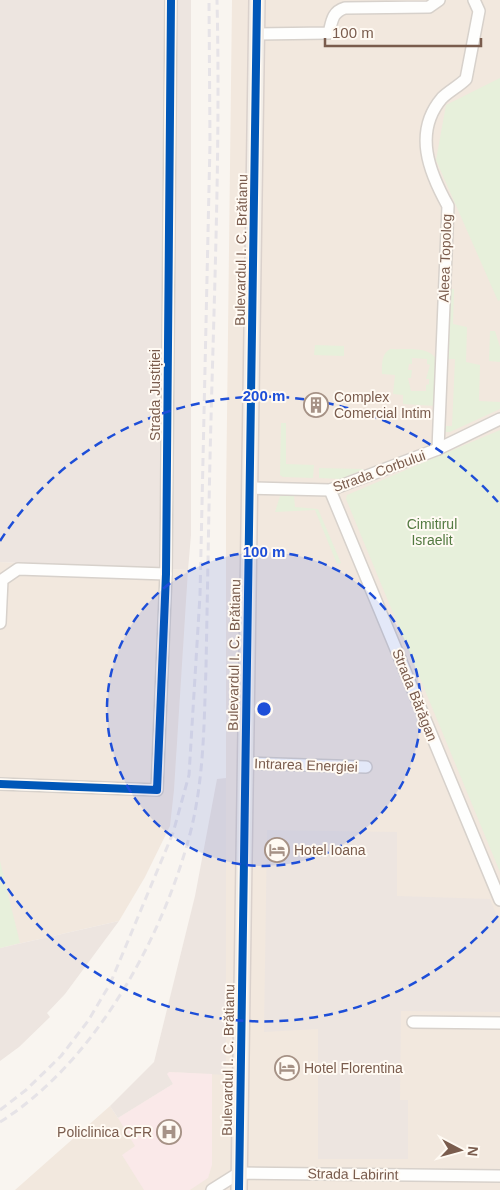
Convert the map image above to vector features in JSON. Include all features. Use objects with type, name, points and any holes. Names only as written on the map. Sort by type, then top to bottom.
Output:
[{"type":"main road","name":"Bulevardul I. C. Brătianu","points":[[239,1190],[257,0]]},
{"type":"street","name":"Strada Justiției","points":[[0,784],[157,790],[166,574],[171,0]]},
{"type":"street","points":[[256,34],[329,33],[332,18],[337,11],[345,8],[429,7],[438,0]]},
{"type":"street","name":"Aleea Topolog","points":[[438,449],[448,206],[432,177],[427,157],[426,134],[432,113],[443,97],[466,79],[479,11],[474,0]]},
{"type":"street","name":"Strada Corbului","points":[[250,488],[330,490],[438,449],[500,418]]},
{"type":"street","name":"Strada Bărăgan","points":[[330,490],[500,900]]},
{"type":"street","points":[[0,623],[2,580],[18,569],[166,574]]},
{"type":"street","name":"Intrarea Energiei","points":[[245,763],[366,767]]},
{"type":"street","points":[[413,1022],[500,1023]]},
{"type":"street","points":[[212,1190],[239,1173]]},
{"type":"street","name":"Strada Labirint","points":[[239,1173],[500,1176]]},
{"type":"shaded area","points":[[0,0],[191,0],[191,535],[188,570],[0,562]]},
{"type":"shaded area","points":[[232,0],[500,0],[500,1190],[15,1190],[110,1106],[118,1118],[173,1084],[169,1072],[226,1074],[226,500]]},
{"type":"shaded area","points":[[0,562],[188,570],[170,826],[145,877],[119,921],[0,948]]},
{"type":"shaded area","points":[[226,778],[226,1075],[169,1072],[173,1084],[118,1118],[110,1106],[154,1062],[195,896],[217,779]]},
{"type":"shaded area","points":[[267,830],[397,832],[397,896],[490,899],[500,924],[500,1012],[401,1011],[400,1100],[408,1100],[408,1159],[318,1159],[318,1029],[264,1032]]},
{"type":"shaded area","points":[[119,921],[65,994],[47,1013],[50,1017],[19,1047],[0,1061],[0,948]]},
{"type":"shaded area","name":"Policlinica CFR","points":[[169,1072],[212,1074],[212,1165],[208,1178],[190,1190],[144,1190],[122,1155],[135,1146],[118,1118],[173,1084],[167,1074]]},
{"type":"green space","points":[[500,78],[500,300],[498,301],[436,160],[446,105]]},
{"type":"green space","points":[[449,289],[454,289],[453,324],[467,327],[466,362],[480,365],[479,401],[500,402],[500,409],[450,432],[445,432],[446,426],[452,426],[455,359],[447,359]]},
{"type":"green space","points":[[490,331],[495,331],[500,347],[500,362],[489,361]]},
{"type":"green space","points":[[315,345],[344,346],[344,356],[314,355]]},
{"type":"green space","points":[[390,349],[418,350],[430,353],[435,357],[438,363],[436,406],[403,404],[403,395],[393,394],[395,375],[382,374],[383,360]],"holes":[[[412,358],[427,359],[427,364],[430,365],[426,379],[429,379],[429,384],[426,385],[426,391],[411,391],[408,378],[411,378],[412,370],[408,370],[409,364],[412,364]]]},
{"type":"green space","points":[[281,423],[286,423],[286,464],[314,465],[313,478],[283,477],[280,475]]},
{"type":"green space","name":"Cimitirul Israelit","points":[[500,430],[500,872],[346,499],[347,495]]},
{"type":"green space","points":[[319,468],[364,469],[341,479],[319,478]]},
{"type":"green space","points":[[280,496],[294,496],[295,507],[318,509],[341,563],[337,564],[315,510],[275,512]]},
{"type":"green space","points":[[0,861],[20,943],[0,948]]},
{"type":"railway","points":[[0,1110],[26,1090],[61,1056],[88,1021],[110,984],[173,833],[189,775],[200,595],[210,143],[209,0]]},
{"type":"railway","points":[[0,1122],[34,1097],[65,1067],[94,1033],[120,996],[162,915],[178,874],[195,814],[201,773],[205,710],[217,190],[217,0]]},
{"type":"cycle path","points":[[0,784],[157,790],[166,574],[171,0]]},
{"type":"cycle path","points":[[239,1190],[257,0]]},
{"type":"place","name":"Complex Comercial Intim","points":[[316,405]]},
{"type":"place","name":"Hotel Ioana","points":[[277,850]]},
{"type":"place","name":"Hotel Florentina","points":[[287,1068]]},
{"type":"place","name":"Policlinica CFR","points":[[169,1132]]}]
